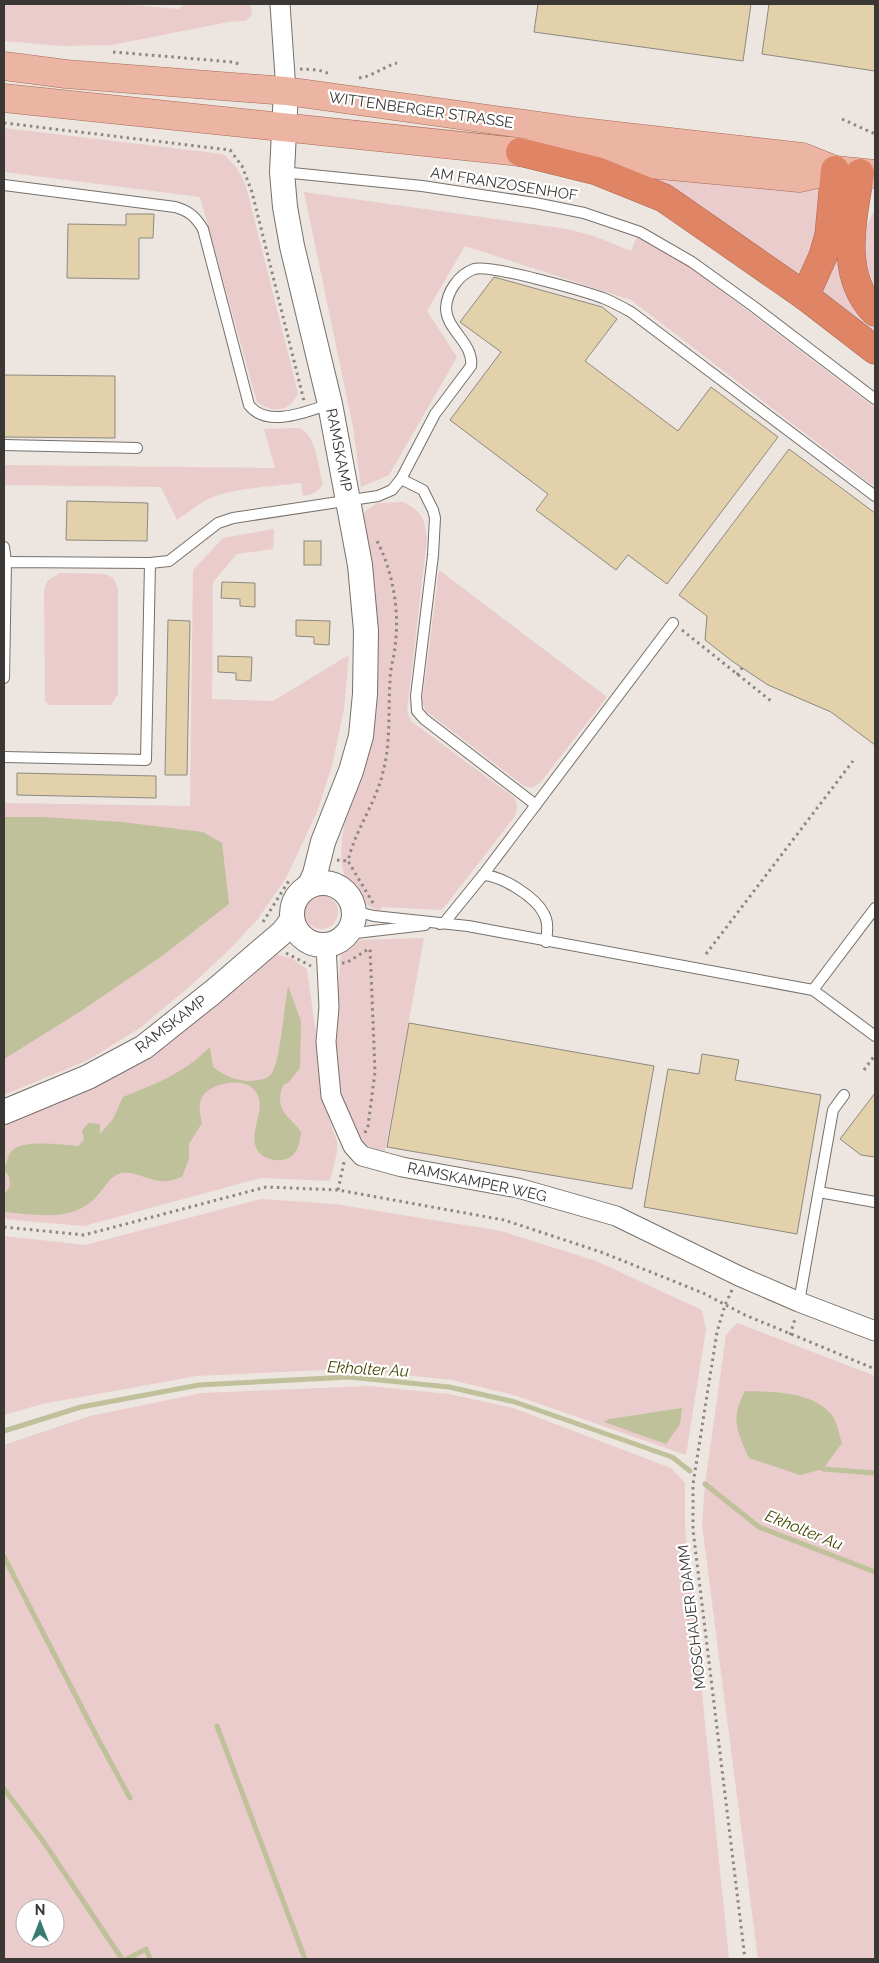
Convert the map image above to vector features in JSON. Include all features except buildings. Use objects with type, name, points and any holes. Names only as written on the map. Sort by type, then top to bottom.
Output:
[{"type":"highway","points":[[520,152],[597,171],[664,198],[806,296],[875,350]]},
{"type":"highway","points":[[806,296],[823,256],[829,235],[857,172]]},
{"type":"highway","points":[[857,172],[850,242],[852,266],[859,288],[867,304],[875,312]]},
{"type":"main road","name":"WITTENBERGER STRASSE","points":[[4,66],[66,74],[285,80],[582,132],[802,158],[857,172]]},
{"type":"main road","name":"WITTENBERGER STRASSE","points":[[4,98],[520,152],[799,178],[857,172]]},
{"type":"street","points":[[280,4],[285,80]]},
{"type":"street","name":"RAMSKAMP","points":[[4,1112],[88,1078],[144,1047],[213,992],[283,932],[292,920],[291,909],[295,899],[312,881],[351,771],[361,736],[365,694],[366,631],[360,565],[330,404],[292,246],[285,207],[282,172],[285,128],[285,80]]},
{"type":"street","points":[[312,881],[343,889],[364,914],[353,923],[347,934],[326,955]]},
{"type":"street","points":[[292,920],[296,931],[304,939],[315,944],[326,955],[330,1007],[326,1042],[331,1096],[353,1146]]},
{"type":"street","name":"RAMSKAMPER WEG","points":[[353,1146],[362,1156],[402,1166],[518,1188],[616,1216],[739,1276],[799,1302],[875,1331]]},
{"type":"lane","name":"AM FRANZOSENHOF","points":[[282,172],[422,186],[535,203],[584,213],[640,232],[692,262],[875,399]]},
{"type":"lane","points":[[4,185],[175,207],[196,217],[203,228],[249,405],[254,411],[273,417],[307,411],[330,404]]},
{"type":"lane","points":[[6,562],[150,563],[169,561],[218,523],[226,520],[385,494],[392,490],[401,479],[435,414],[471,366],[472,360],[468,349],[447,313],[452,286],[474,269],[488,268],[602,298],[630,312],[875,496]]},
{"type":"lane","points":[[4,445],[137,448]]},
{"type":"lane","points":[[401,479],[423,490],[435,518],[433,555],[416,696],[417,711],[424,719],[536,805]]},
{"type":"lane","points":[[4,546],[6,562],[4,678]]},
{"type":"lane","points":[[4,757],[146,760],[150,563]]},
{"type":"lane","points":[[347,934],[372,933],[444,923],[483,875],[674,624]]},
{"type":"lane","points":[[483,875],[507,881],[540,908],[546,919],[546,942]]},
{"type":"lane","points":[[813,990],[875,908]]},
{"type":"lane","points":[[364,914],[444,923],[813,990],[875,1036]]},
{"type":"lane","points":[[799,1302],[833,1110],[844,1095]]},
{"type":"lane","points":[[819,1192],[875,1202]]},
{"type":"path","points":[[114,52],[233,62],[244,65]]},
{"type":"path","points":[[353,78],[370,76],[384,67],[397,63]]},
{"type":"path","points":[[285,80],[318,70],[336,75]]},
{"type":"path","points":[[842,120],[875,134]]},
{"type":"path","points":[[4,123],[230,150],[242,166],[252,192],[307,411]]},
{"type":"path","points":[[364,914],[376,908],[348,861],[383,774],[388,744],[390,678],[396,645],[396,614],[392,582],[383,552],[376,538]]},
{"type":"path","points":[[674,624],[770,700]]},
{"type":"path","points":[[737,675],[742,668]]},
{"type":"path","points":[[706,954],[853,761]]},
{"type":"path","points":[[312,881],[262,922],[285,952],[309,966],[326,955],[346,963],[370,948]]},
{"type":"path","points":[[338,1190],[345,1158],[368,1126],[375,1072],[370,948],[372,933]]},
{"type":"path","points":[[864,1070],[875,1055]]},
{"type":"path","points":[[4,1227],[84,1235],[266,1187],[338,1190],[504,1220],[601,1252],[703,1293],[745,1316],[875,1369]]},
{"type":"path","name":"MOSCHAUER DAMM","points":[[739,1276],[725,1305],[717,1332],[693,1484],[693,1530],[745,1959]]},
{"type":"shaded area","points":[[4,4],[122,4],[179,9],[183,4],[251,4],[252,15],[246,21],[228,22],[112,45],[63,46],[4,41]]},
{"type":"shaded area","points":[[4,128],[223,154],[237,169],[246,186],[298,393],[295,399],[286,407],[280,409],[269,408],[257,402],[200,197],[4,172]]},
{"type":"shaded area","points":[[634,173],[816,184],[826,193],[804,280]]},
{"type":"shaded area","points":[[304,192],[567,229],[594,236],[631,251],[637,236],[689,266],[875,408],[875,487],[631,300],[465,246],[427,311],[457,357],[389,475],[361,487],[353,427]]},
{"type":"shaded area","points":[[875,210],[875,288],[865,258],[864,239],[869,220]]},
{"type":"shaded area","points":[[835,232],[875,322],[875,333],[819,289]]},
{"type":"shaded area","points":[[300,428],[306,432],[313,445],[323,484],[315,492],[303,496],[301,483],[233,491],[208,499],[177,520],[161,487],[4,485],[4,465],[275,468],[264,429]]},
{"type":"shaded area","points":[[403,502],[421,516],[427,538],[407,711],[411,721],[515,798],[517,806],[515,816],[441,910],[382,907],[379,911],[363,902],[352,890],[345,877],[342,862],[344,829],[351,796],[369,565],[364,512],[377,503]]},
{"type":"shaded area","points":[[274,529],[273,549],[237,554],[213,582],[212,699],[273,701],[349,655],[344,709],[332,766],[317,812],[286,878],[257,920],[226,953],[140,1028],[88,1060],[4,1095],[4,803],[190,806],[193,570],[223,538]]},
{"type":"shaded area","points":[[439,570],[607,697],[540,783],[532,788],[524,786],[426,711],[422,702]]},
{"type":"shaded area","points":[[60,573],[105,574],[113,578],[118,588],[118,694],[111,705],[50,705],[45,701],[44,590],[47,581]]},
{"type":"shaded area","points":[[4,817],[43,817],[122,822],[203,832],[222,843],[229,904],[162,956],[78,1013],[4,1059]]},
{"type":"shaded area","points":[[321,895],[333,900],[338,912],[333,924],[321,929],[309,924],[304,912],[309,900]]},
{"type":"shaded area","points":[[424,938],[385,1151],[364,1143],[350,1125],[341,1104],[336,1079],[334,1052],[341,952],[349,944],[361,940]]},
{"type":"shaded area","points":[[274,954],[291,958],[307,969],[317,1042],[320,1090],[337,1142],[337,1152],[330,1181],[261,1178],[84,1226],[4,1219],[4,1124],[93,1088],[152,1053],[247,981]]},
{"type":"shaded area","points":[[288,986],[301,1021],[300,1068],[289,1082],[283,1085],[280,1101],[283,1111],[301,1132],[298,1148],[292,1156],[284,1160],[274,1160],[265,1157],[258,1151],[254,1137],[260,1107],[259,1099],[251,1087],[245,1084],[229,1083],[213,1088],[202,1097],[200,1113],[202,1123],[189,1144],[189,1159],[182,1177],[171,1181],[161,1181],[122,1173],[113,1177],[96,1198],[82,1208],[72,1212],[38,1215],[4,1212],[4,1195],[10,1186],[9,1176],[4,1171],[4,1165],[14,1149],[29,1144],[78,1146],[84,1140],[82,1131],[88,1123],[100,1124],[100,1134],[113,1119],[123,1097],[180,1071],[210,1047],[213,1067],[226,1075],[240,1080],[251,1081],[268,1077],[275,1067]]},
{"type":"shaded area","points":[[261,1199],[335,1204],[501,1231],[596,1261],[702,1310],[706,1329],[686,1455],[517,1396],[452,1380],[346,1369],[197,1376],[42,1404],[4,1415],[4,1236],[85,1245]]},
{"type":"shaded area","points":[[737,1323],[875,1376],[875,1959],[758,1959],[702,1525],[705,1484],[726,1335]]},
{"type":"shaded area","points":[[369,1386],[449,1394],[513,1408],[671,1468],[685,1483],[685,1527],[729,1959],[4,1959],[4,1445],[90,1416],[202,1393]]},
{"type":"shaded area","points":[[745,1391],[791,1394],[823,1406],[831,1414],[842,1443],[823,1469],[800,1475],[749,1458],[737,1425],[738,1409]]},
{"type":"shaded area","points":[[682,1408],[680,1424],[666,1444],[604,1422],[609,1419]]},
{"type":"waterway","name":"Ekholter Au","points":[[4,1431],[81,1407],[199,1385],[349,1377],[449,1387],[515,1402],[672,1457],[690,1471]]},
{"type":"waterway","points":[[823,1469],[875,1473]]},
{"type":"waterway","name":"Ekholter Au","points":[[705,1484],[759,1527],[875,1572]]},
{"type":"waterway","points":[[4,1557],[130,1798]]},
{"type":"waterway","points":[[217,1726],[305,1959]]},
{"type":"waterway","points":[[4,1789],[43,1841],[122,1959]]},
{"type":"waterway","points":[[127,1959],[146,1949],[150,1959]]}]
